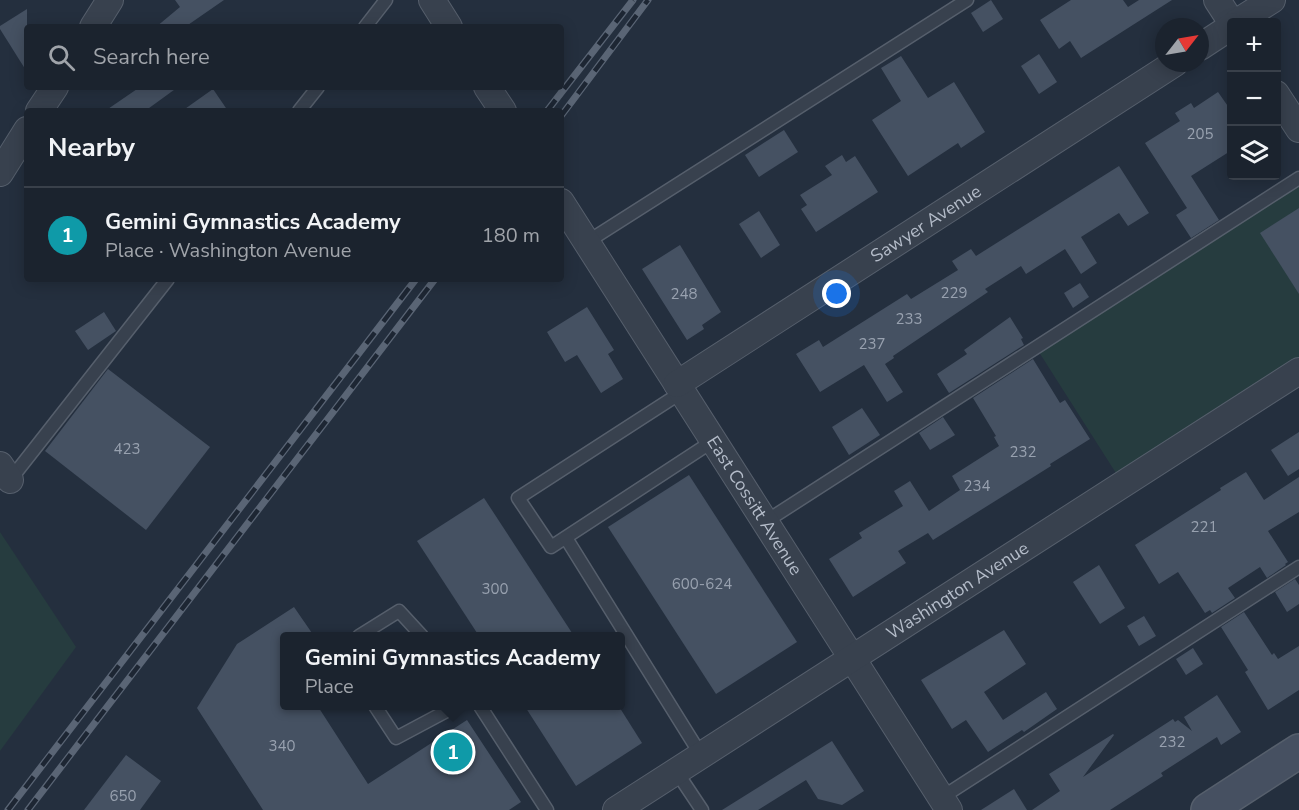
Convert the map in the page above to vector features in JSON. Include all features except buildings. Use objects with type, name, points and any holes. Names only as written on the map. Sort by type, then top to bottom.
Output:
[{"type":"main road","points":[[1208,810],[1299,751]]},
{"type":"street","points":[[95,24],[110,0]]},
{"type":"street","points":[[1217,0],[1228,18]]},
{"type":"street","points":[[1244,18],[1272,0]]},
{"type":"street","points":[[1209,41],[1227,28]]},
{"type":"street","name":"Sawyer Avenue","points":[[680,388],[1161,72]]},
{"type":"street","points":[[41,108],[53,90]]},
{"type":"street","points":[[490,90],[501,108]]},
{"type":"street","points":[[1281,102],[1299,129]]},
{"type":"street","points":[[0,173],[24,135]]},
{"type":"street","name":"East Cossitt Avenue","points":[[564,207],[945,804]]},
{"type":"street","name":"Washington Avenue","points":[[615,810],[1299,370]]},
{"type":"lane","points":[[367,24],[386,0]]},
{"type":"lane","points":[[586,242],[968,0]]},
{"type":"lane","points":[[301,108],[316,90]]},
{"type":"lane","points":[[765,522],[1299,178]]},
{"type":"lane","points":[[5,473],[165,282]]},
{"type":"lane","points":[[680,388],[519,498],[551,547],[713,441]]},
{"type":"lane","points":[[566,538],[624,632]]},
{"type":"lane","points":[[945,804],[1299,567]]},
{"type":"lane","points":[[365,632],[399,610],[418,632]]},
{"type":"lane","points":[[625,633],[701,755]]},
{"type":"lane","points":[[378,710],[396,738],[447,710]]},
{"type":"lane","points":[[483,710],[547,810]]},
{"type":"lane","points":[[676,771],[702,810]]},
{"type":"green space","points":[[1299,181],[1299,366],[1121,481],[1037,349]]},
{"type":"green space","points":[[0,532],[76,647],[0,751]]},
{"type":"railway","points":[[564,89],[633,0]]},
{"type":"railway","points":[[564,112],[648,0]]},
{"type":"railway","points":[[549,108],[563,90]]},
{"type":"railway","points":[[8,810],[414,282]]},
{"type":"railway","points":[[28,810],[433,282]]},
{"type":"place","name":"Gemini Gymnastics Academy","points":[[453,752]]}]
